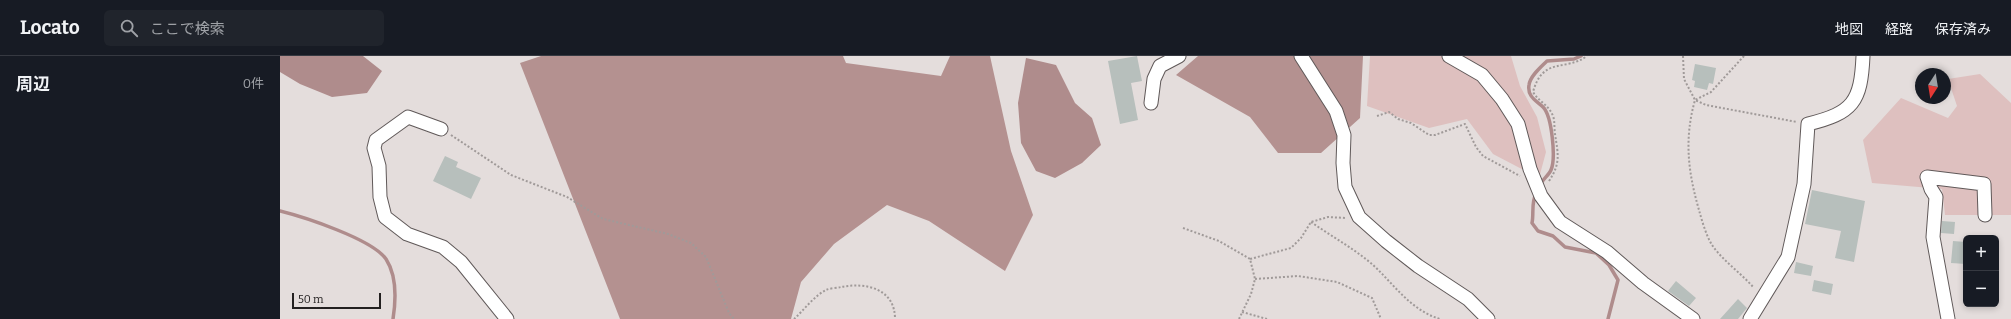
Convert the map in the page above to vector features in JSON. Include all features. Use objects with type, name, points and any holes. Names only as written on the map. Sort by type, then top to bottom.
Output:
[{"type":"street","points":[[1151,103],[1154,79],[1160,66],[1179,56]]},
{"type":"street","points":[[1301,56],[1336,111],[1344,135],[1343,164],[1345,187],[1359,217],[1386,241],[1418,266],[1468,299],[1488,319]]},
{"type":"street","points":[[1449,56],[1482,75],[1502,99],[1518,124],[1538,189],[1560,222],[1607,252],[1643,283],[1694,319]]},
{"type":"street","points":[[1750,319],[1762,297],[1788,257],[1804,184],[1808,124],[1833,118],[1849,107],[1860,88],[1863,56]]},
{"type":"street","points":[[441,129],[408,117],[376,140],[374,148],[379,166],[380,196],[385,217],[407,234],[443,247],[461,262],[507,319]]},
{"type":"street","points":[[1948,319],[1933,237],[1936,197],[1927,177],[1984,184],[1985,215]]},
{"type":"path","points":[[1377,116],[1389,112],[1398,119],[1410,123],[1429,134],[1435,135],[1465,124],[1476,148],[1483,156],[1527,180],[1538,189],[1555,170],[1558,155],[1553,116],[1546,105],[1537,98],[1533,92],[1536,80],[1553,64],[1579,62],[1587,56]]},
{"type":"path","points":[[1683,56],[1684,79],[1695,100],[1706,105],[1808,124]]},
{"type":"path","points":[[1695,100],[1711,92],[1744,56]]},
{"type":"path","points":[[1695,100],[1689,127],[1687,152],[1692,184],[1701,218],[1711,243],[1720,254],[1746,278],[1762,297]]},
{"type":"path","points":[[441,129],[511,175],[567,197],[603,219],[668,234],[691,243],[706,257],[734,319]]},
{"type":"path","points":[[1183,228],[1219,241],[1250,259],[1291,248],[1312,222],[1328,217],[1359,217]]},
{"type":"path","points":[[1312,222],[1371,264],[1408,302],[1433,317],[1440,319]]},
{"type":"path","points":[[1239,319],[1251,294],[1255,279],[1250,259]]},
{"type":"path","points":[[1255,279],[1298,276],[1337,282],[1372,298],[1381,319]]},
{"type":"path","points":[[794,319],[827,290],[852,285],[870,286],[885,294],[895,309],[895,319]]},
{"type":"path","points":[[1242,312],[1267,319]]},
{"type":"shaded area","points":[[280,56],[363,56],[382,71],[367,93],[332,97],[300,84],[280,72]]},
{"type":"shaded area","points":[[541,56],[843,56],[846,63],[941,76],[950,56],[990,56],[1011,151],[1033,215],[1005,271],[929,221],[887,205],[834,244],[801,282],[791,319],[620,319],[520,63]]},
{"type":"shaded area","points":[[1198,56],[1363,56],[1360,118],[1321,153],[1278,153],[1250,117],[1176,75]]},
{"type":"shaded area","points":[[1370,56],[1511,56],[1520,86],[1537,117],[1546,152],[1539,178],[1493,154],[1467,119],[1429,128],[1367,106]]},
{"type":"shaded area","points":[[1026,58],[1056,65],[1075,103],[1092,118],[1101,145],[1082,163],[1055,178],[1036,171],[1021,143],[1018,103]]},
{"type":"shaded area","points":[[1980,74],[2011,103],[2011,215],[1945,215],[1942,189],[1872,183],[1863,140],[1901,98],[1948,118],[1957,106],[1951,88],[1951,79]]},
{"type":"building","points":[[1137,56],[1142,81],[1131,83],[1138,120],[1120,124],[1108,61]]},
{"type":"building","points":[[1695,64],[1716,68],[1713,84],[1709,83],[1707,90],[1694,87],[1695,81],[1692,80]]},
{"type":"building","points":[[445,156],[458,162],[456,167],[481,178],[471,199],[433,181]]},
{"type":"building","points":[[1812,190],[1865,201],[1854,262],[1835,258],[1841,231],[1805,224]]},
{"type":"building","points":[[1942,221],[1955,222],[1954,234],[1941,233]]},
{"type":"building","points":[[1953,241],[1963,242],[1963,264],[1951,263]]},
{"type":"building","points":[[1796,262],[1813,266],[1811,276],[1794,273]]},
{"type":"building","points":[[1814,280],[1833,284],[1831,295],[1812,291]]},
{"type":"building","points":[[1676,281],[1696,298],[1689,306],[1668,291]]},
{"type":"building","points":[[1738,299],[1747,308],[1738,319],[1720,319]]},
{"type":"waterway","points":[[1540,185],[1551,170],[1553,147],[1549,119],[1543,107],[1531,96],[1530,93],[1529,85],[1531,78],[1547,61],[1574,59],[1581,56]]},
{"type":"waterway","points":[[1536,194],[1534,197],[1532,223],[1538,231],[1553,236],[1565,247],[1596,253],[1609,265],[1618,280],[1608,319]]},
{"type":"waterway","points":[[280,211],[305,218],[337,230],[367,244],[378,251],[386,259],[390,266],[394,280],[395,304],[393,319]]}]
